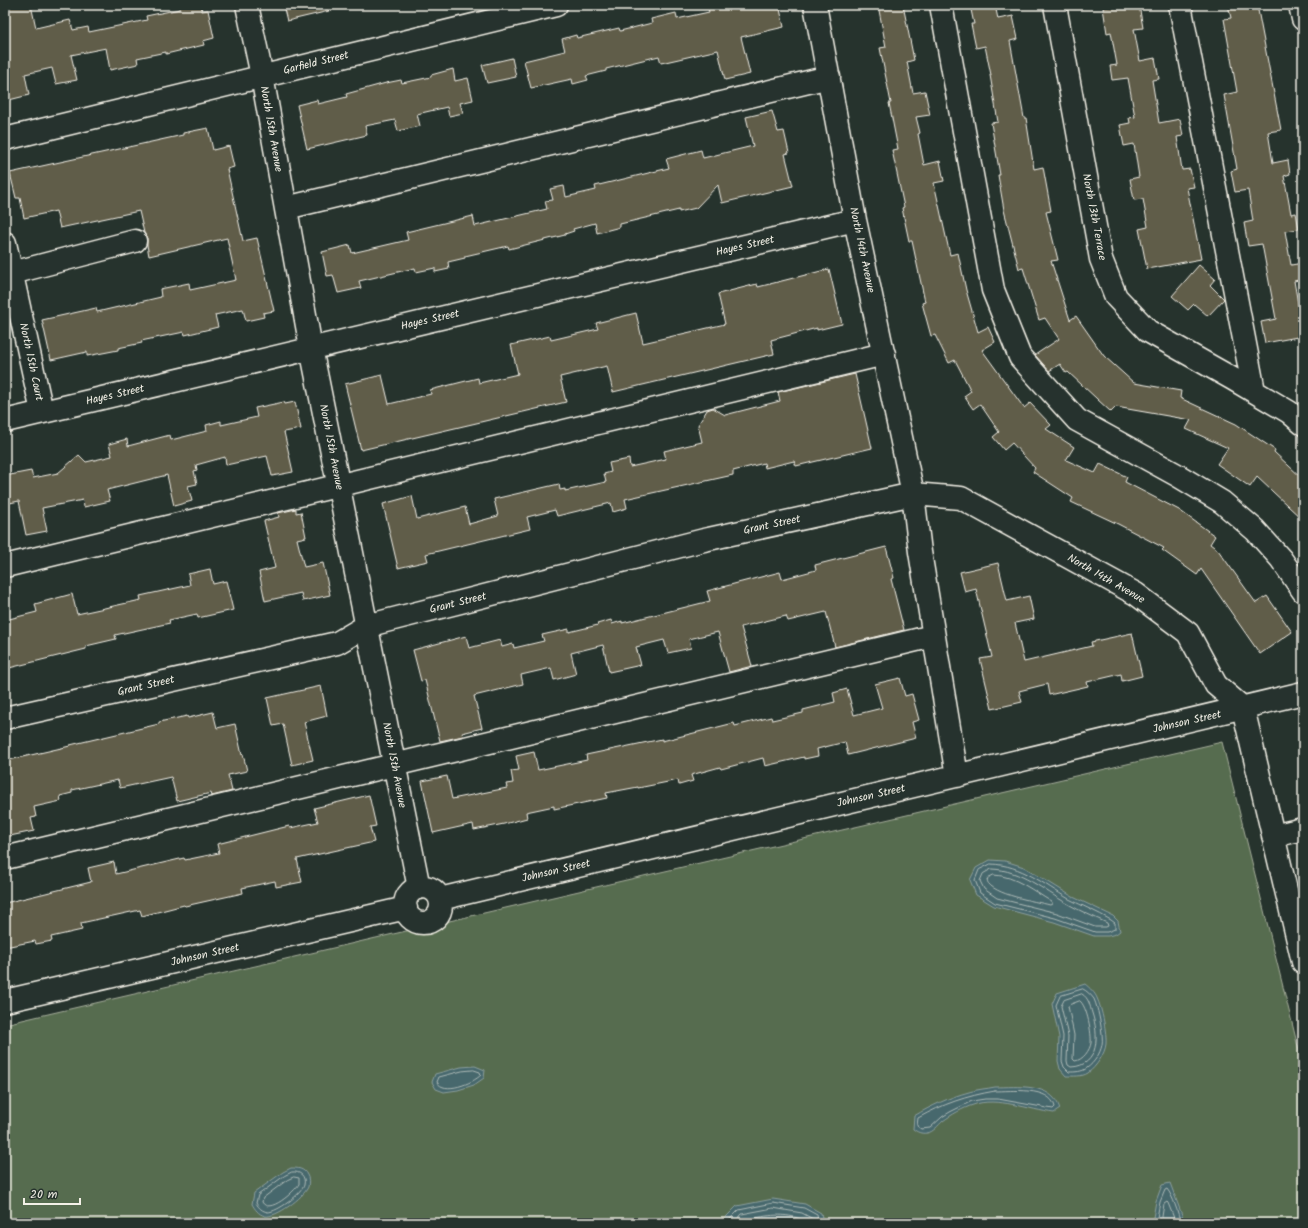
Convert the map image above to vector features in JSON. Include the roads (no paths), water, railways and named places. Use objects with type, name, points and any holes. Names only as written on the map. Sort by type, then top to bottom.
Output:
[{"type":"street","name":"North 15th Avenue","points":[[248,5],[311,348],[419,888]]},
{"type":"street","name":"Garfield Street","points":[[5,139],[556,5]]},
{"type":"street","name":"North 14th Avenue","points":[[815,5],[855,220],[913,494],[933,636],[957,776]]},
{"type":"street","points":[[941,5],[993,290],[1020,357],[1077,420],[1177,475],[1222,502],[1255,530],[1281,559],[1303,591]]},
{"type":"street","name":"North 13th Terrace","points":[[1055,5],[1102,259],[1116,297],[1148,331],[1254,391],[1288,412],[1303,424]]},
{"type":"street","points":[[1180,5],[1254,391]]},
{"type":"street","points":[[1300,5],[1303,18]]},
{"type":"street","points":[[286,208],[829,77]]},
{"type":"street","name":"Hayes Street","points":[[5,421],[855,220]]},
{"type":"street","points":[[12,273],[134,241]]},
{"type":"street","name":"North 15th Court","points":[[5,243],[42,412]]},
{"type":"street","points":[[5,566],[884,354]]},
{"type":"street","name":"North 14th Avenue","points":[[913,494],[961,498],[1136,594],[1188,633],[1216,685],[1242,708]]},
{"type":"street","name":"Grant Street","points":[[5,718],[337,643],[366,626],[704,540],[913,494]]},
{"type":"street","points":[[5,858],[933,636]]},
{"type":"street","name":"Johnson Street","points":[[440,899],[1303,693]]},
{"type":"street","points":[[1242,708],[1303,962]]},
{"type":"street","points":[[1273,836],[1303,829]]},
{"type":"street","points":[[419,888],[427,888],[433,891],[440,899],[440,910],[434,920],[428,922],[417,922],[408,915],[405,903],[407,898],[411,893],[419,888]]},
{"type":"street","name":"Johnson Street","points":[[5,1002],[406,908]]},
{"type":"water","points":[[990,860],[1005,861],[1024,867],[1073,897],[1113,916],[1118,921],[1120,931],[1116,934],[1108,936],[1094,936],[1054,922],[994,906],[976,895],[970,880],[976,868]]},
{"type":"water","points":[[1085,984],[1095,994],[1101,1008],[1106,1034],[1106,1044],[1100,1060],[1088,1073],[1080,1076],[1066,1076],[1060,1069],[1058,1061],[1059,1037],[1052,1004],[1057,993]]},
{"type":"water","points":[[475,1066],[485,1070],[484,1078],[474,1085],[458,1090],[444,1092],[436,1089],[432,1082],[435,1074],[461,1067]]},
{"type":"water","points":[[995,1087],[1023,1087],[1042,1090],[1050,1094],[1056,1100],[1060,1109],[1054,1113],[1013,1104],[992,1102],[982,1103],[969,1106],[957,1112],[943,1121],[934,1130],[929,1132],[921,1133],[913,1129],[914,1116],[927,1109],[962,1094]]},
{"type":"water","points":[[291,1168],[300,1169],[306,1173],[309,1182],[308,1187],[296,1201],[276,1214],[265,1216],[260,1214],[252,1204],[254,1193]]},
{"type":"water","points":[[1170,1183],[1185,1223],[1152,1223],[1156,1201],[1162,1185]]},
{"type":"water","points":[[773,1199],[805,1204],[821,1213],[823,1223],[725,1223],[725,1218],[737,1206]]}]
